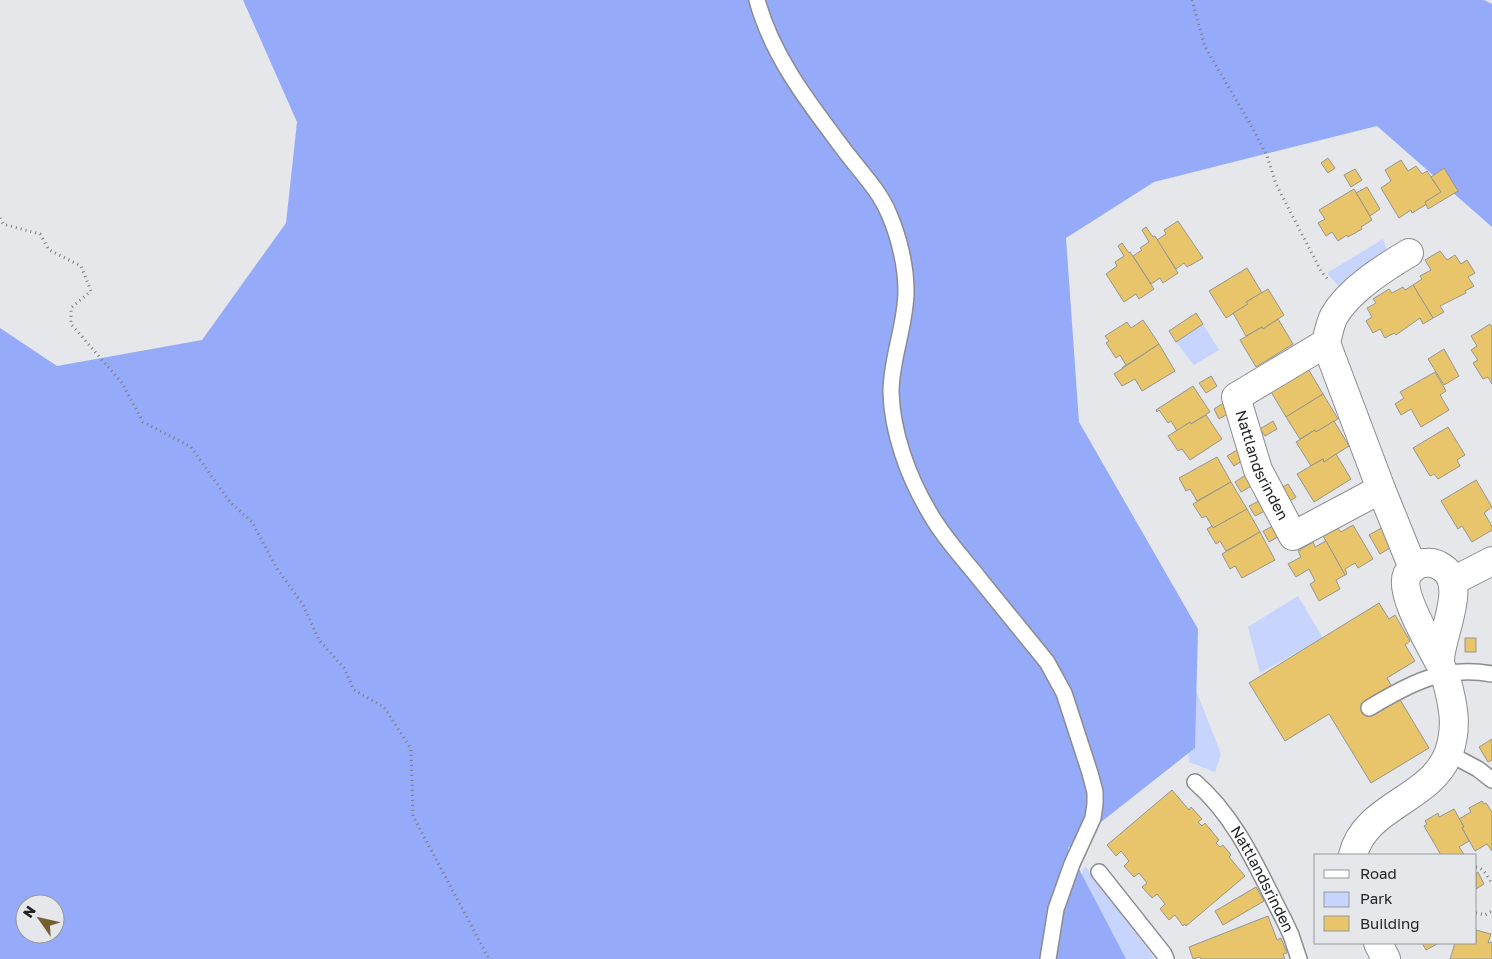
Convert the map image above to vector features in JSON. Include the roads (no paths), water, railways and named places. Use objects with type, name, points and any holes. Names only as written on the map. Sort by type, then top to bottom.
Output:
[{"type":"street","points":[[1409,253],[1387,266],[1359,288],[1345,302],[1334,316],[1328,330],[1326,343],[1413,568]]},
{"type":"street","name":"Nattlandsrinden","points":[[1326,343],[1236,397],[1258,470],[1293,536],[1381,489]]},
{"type":"street","points":[[1453,581],[1492,560]]},
{"type":"street","points":[[1353,854],[1358,839],[1368,827],[1382,814],[1417,791],[1431,779],[1448,754],[1455,728],[1452,700],[1442,668],[1408,598],[1405,586],[1407,576],[1413,568],[1421,563],[1428,562],[1439,565],[1449,572],[1453,581],[1453,596],[1442,668]]},
{"type":"street","points":[[1378,944],[1386,959]]},
{"type":"lane","points":[[757,0],[771,40],[783,64],[808,102],[877,193],[889,213],[898,240],[906,292],[893,366],[891,393],[894,422],[914,485],[928,511],[945,536],[1057,678],[1064,693],[1090,773],[1095,798],[1093,818],[1072,864],[1056,909],[1048,959]]},
{"type":"lane","points":[[1369,708],[1404,687],[1442,668],[1492,674]]},
{"type":"lane","points":[[1448,754],[1478,769],[1492,780]]},
{"type":"lane","name":"Nattlandsrinden","points":[[1195,782],[1220,807],[1232,823],[1284,920],[1299,959]]},
{"type":"lane","points":[[1099,872],[1151,936],[1166,959]]}]
